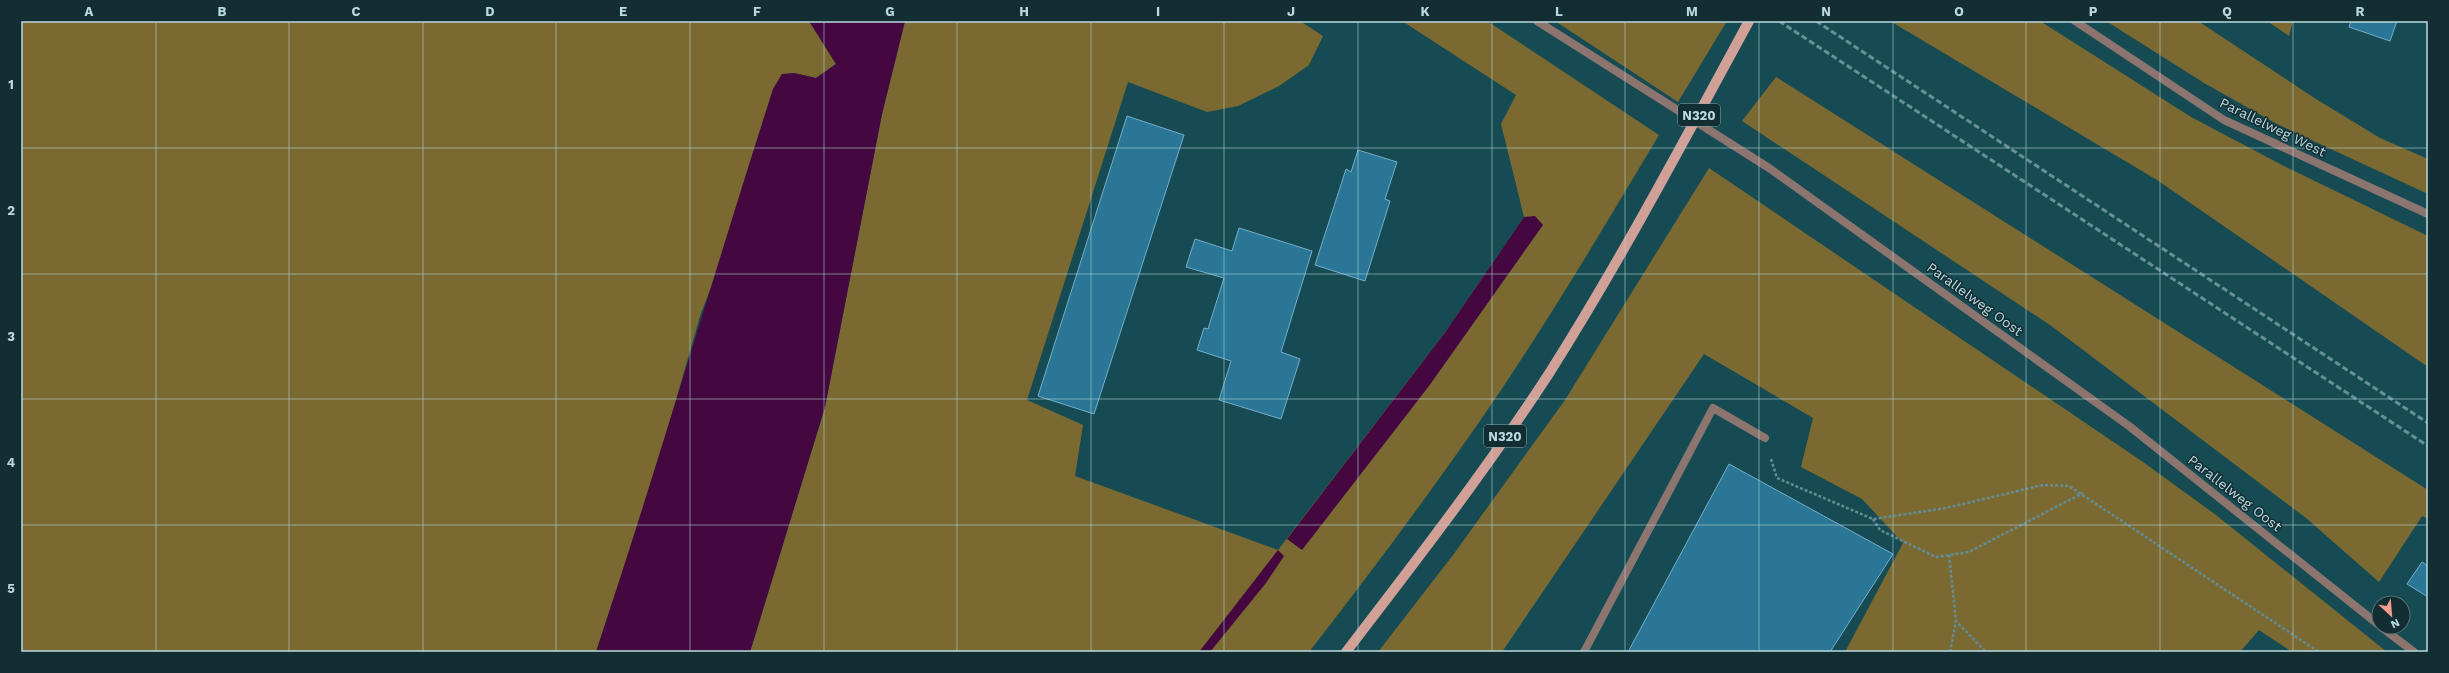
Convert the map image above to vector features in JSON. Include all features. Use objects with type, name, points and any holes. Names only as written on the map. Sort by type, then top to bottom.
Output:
[{"type":"main road","name":"N320","points":[[1346,652],[1443,527],[1550,372],[1648,208],[1749,21]]},
{"type":"street","name":"Parallelweg Oost","points":[[1537,21],[1769,168],[2128,426],[2371,619]]},
{"type":"street","name":"Parallelweg West","points":[[2075,21],[2224,120],[2428,214]]},
{"type":"street","points":[[1584,652],[1713,408],[1765,438]]},
{"type":"street","points":[[2392,635],[2414,652]]},
{"type":"path","points":[[1765,438],[1778,478],[1873,519],[1946,508],[2043,486],[2069,486],[2083,493],[2319,652]]},
{"type":"path","points":[[1873,519],[1880,530],[1936,557],[1969,552],[2083,493]]},
{"type":"path","points":[[1950,555],[1956,621],[1950,652]]},
{"type":"path","points":[[1956,621],[1986,652]]},
{"type":"shaded area","points":[[21,21],[809,21],[836,64],[816,78],[794,73],[700,316],[654,477],[596,652],[21,652]]},
{"type":"shaded area","points":[[809,21],[905,21],[882,114],[825,407],[750,652],[596,652],[773,89],[782,74],[794,73],[816,78],[836,64]]},
{"type":"shaded area","points":[[905,21],[1300,21],[1323,36],[1309,65],[1279,86],[1238,106],[1207,112],[1128,82],[1027,400],[1083,425],[1075,476],[1278,550],[1444,334],[1524,217],[1501,124],[1516,95],[1402,21],[1487,21],[1659,135],[1517,367],[1404,527],[1309,652],[750,652],[825,407],[882,114]]},
{"type":"shaded area","points":[[1555,21],[1727,21],[1678,102]]},
{"type":"shaded area","points":[[1890,21],[2040,21],[2191,117],[2282,165],[2428,236],[2428,257],[2425,256],[2428,258],[2428,367],[2157,180]]},
{"type":"shaded area","points":[[2106,21],[2198,21],[2316,99],[2380,138],[2428,159],[2428,194],[2277,124],[2204,83]]},
{"type":"shaded area","points":[[2267,21],[2293,21],[2289,36]]},
{"type":"shaded area","points":[[1776,77],[2428,490],[2428,519],[2422,516],[2379,582],[2306,518],[2050,325],[1742,121]]},
{"type":"shaded area","points":[[1709,168],[2143,462],[2216,515],[2387,652],[2292,652],[2259,630],[2240,652],[1845,652],[1903,543],[1862,499],[1801,467],[1813,418],[1704,354],[1502,652],[1378,652],[1453,555],[1565,400]]},
{"type":"shaded area","points":[[1535,216],[1543,225],[1429,386],[1302,550],[1287,539],[1444,334],[1524,217]]},
{"type":"shaded area","points":[[1278,550],[1284,556],[1266,583],[1210,652],[1199,652]]},
{"type":"building","points":[[2351,21],[2397,21],[2390,41],[2349,27]]},
{"type":"building","points":[[1127,116],[1184,135],[1094,414],[1038,396]]},
{"type":"building","points":[[1358,150],[1397,162],[1385,199],[1390,201],[1365,281],[1315,265],[1346,169],[1351,172]]},
{"type":"building","points":[[1239,228],[1312,251],[1281,352],[1300,359],[1281,419],[1219,400],[1231,361],[1197,350],[1204,328],[1208,329],[1224,278],[1186,267],[1195,239],[1232,251]]},
{"type":"building","points":[[1729,464],[1893,554],[1830,652],[1628,652]]},
{"type":"building","points":[[2422,562],[2428,566],[2428,597],[2407,584]]},
{"type":"railway","points":[[1779,21],[2428,446]]},
{"type":"railway","points":[[1816,21],[2428,423]]}]
